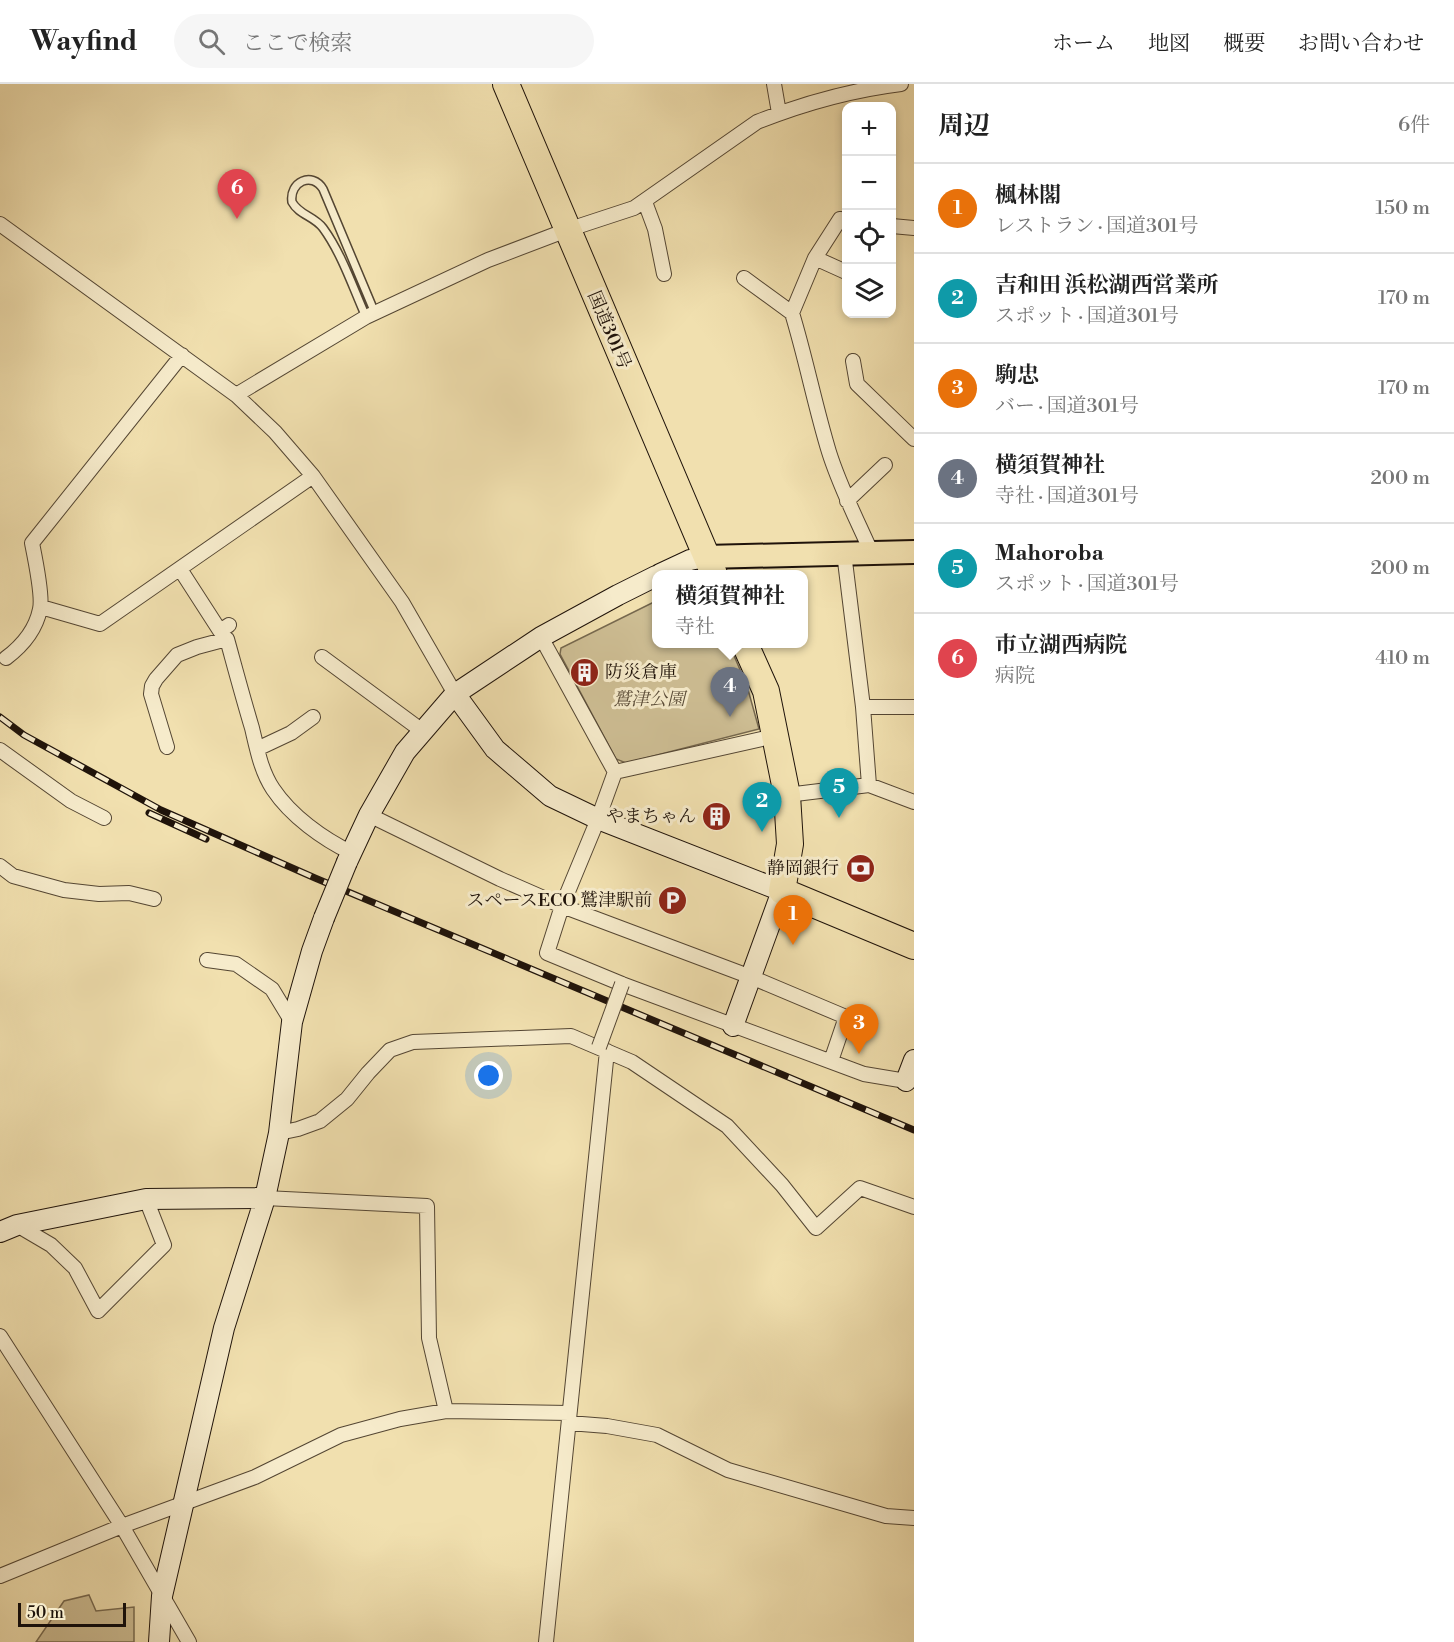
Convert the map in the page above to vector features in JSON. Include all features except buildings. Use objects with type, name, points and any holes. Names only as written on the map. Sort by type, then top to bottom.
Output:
[{"type":"highway","name":"国道301号","points":[[506,84],[710,566]]},
{"type":"highway","points":[[747,648],[766,691],[787,795],[790,844],[782,891],[914,946]]},
{"type":"main road","points":[[710,566],[844,553],[914,552]]},
{"type":"street","points":[[774,84],[779,113]]},
{"type":"street","points":[[236,395],[370,315],[488,260],[567,230],[623,213],[645,202],[757,122],[779,113],[840,96],[901,84]]},
{"type":"street","points":[[645,202],[655,229],[664,274]]},
{"type":"street","points":[[842,219],[840,219],[815,258],[792,313],[829,451],[847,501],[868,545],[869,553]]},
{"type":"street","points":[[0,224],[236,395],[275,432],[313,476],[402,602],[455,694],[495,749],[518,770],[550,796],[598,819],[782,891],[733,1026]]},
{"type":"street","points":[[896,226],[914,228]]},
{"type":"street","points":[[815,258],[842,270]]},
{"type":"street","points":[[744,278],[792,313]]},
{"type":"street","points":[[6,658],[19,649],[27,638],[41,607],[32,543],[182,355]]},
{"type":"street","points":[[853,361],[857,384],[914,440]]},
{"type":"street","points":[[847,501],[885,465]]},
{"type":"street","points":[[41,607],[100,624],[313,476]]},
{"type":"street","points":[[844,553],[863,707],[869,784]]},
{"type":"street","points":[[669,570],[690,560],[710,566]]},
{"type":"street","points":[[180,569],[220,631],[229,625]]},
{"type":"street","points":[[159,1642],[162,1596],[182,1504],[224,1329],[265,1198],[279,1132],[292,1022],[324,918],[369,815],[405,752],[421,730],[455,694],[541,637],[652,578]]},
{"type":"street","points":[[541,637],[615,772],[562,906],[547,953],[622,984],[864,1074],[906,1081],[914,1060]]},
{"type":"street","points":[[167,747],[152,694],[152,686],[177,655],[227,639],[267,778],[282,801],[350,857]]},
{"type":"street","points":[[322,657],[421,730]]},
{"type":"street","points":[[863,707],[914,707]]},
{"type":"street","points":[[257,748],[291,733],[313,717]]},
{"type":"street","points":[[615,772],[775,736]]},
{"type":"street","points":[[0,750],[71,801],[104,818]]},
{"type":"street","points":[[787,795],[869,784],[914,802]]},
{"type":"street","points":[[369,815],[500,879],[562,906],[751,977],[846,1017],[831,1061]]},
{"type":"street","points":[[0,866],[13,876],[64,890],[99,894],[129,893],[154,899]]},
{"type":"street","points":[[207,960],[236,964],[272,989],[292,1022]]},
{"type":"street","points":[[546,1642],[603,1049],[622,984]]},
{"type":"street","points":[[279,1132],[298,1129],[320,1121],[347,1099],[390,1050],[413,1042],[571,1036],[632,1062],[727,1126],[782,1185],[816,1228],[860,1188],[914,1207]]},
{"type":"street","points":[[9,1228],[146,1198],[265,1198],[427,1206],[429,1338],[447,1411]]},
{"type":"street","points":[[9,1228],[51,1245],[75,1268],[98,1311],[164,1245],[146,1198]]},
{"type":"street","points":[[0,1336],[122,1526],[189,1642]]},
{"type":"street","points":[[0,1576],[122,1526],[255,1477],[341,1435],[400,1419],[447,1411],[569,1418],[657,1435],[728,1470],[886,1516],[914,1518]]},
{"type":"lane","points":[[311,180],[323,189],[370,315],[331,240],[315,219],[299,211],[292,202],[292,190],[300,182],[311,180]]},
{"type":"green space","name":"鷲津公園","points":[[652,603],[652,648],[731,648],[747,686],[759,729],[626,763],[616,759],[560,654],[561,648]]},
{"type":"green space","points":[[89,1595],[96,1611],[134,1607],[134,1642],[36,1642],[64,1601]]},
{"type":"railway","points":[[0,717],[24,735],[161,810],[315,878],[914,1130]]},
{"type":"railway","points":[[149,813],[206,839]]},
{"type":"place","name":"市立湖西病院","points":[[237,219]]},
{"type":"place","name":"防災倉庫","points":[[584,672]]},
{"type":"place","name":"横須賀神社","points":[[730,717]]},
{"type":"place","name":"やまちゃん","points":[[717,816]]},
{"type":"place","name":"Mahoroba","points":[[839,818]]},
{"type":"place","name":"吉和田 浜松湖西営業所","points":[[762,832]]},
{"type":"place","name":"静岡銀行","points":[[860,868]]},
{"type":"place","name":"スペースECO 鷲津駅前","points":[[673,900]]},
{"type":"place","name":"楓林閣","points":[[793,945]]},
{"type":"place","name":"駒忠","points":[[859,1054]]}]
